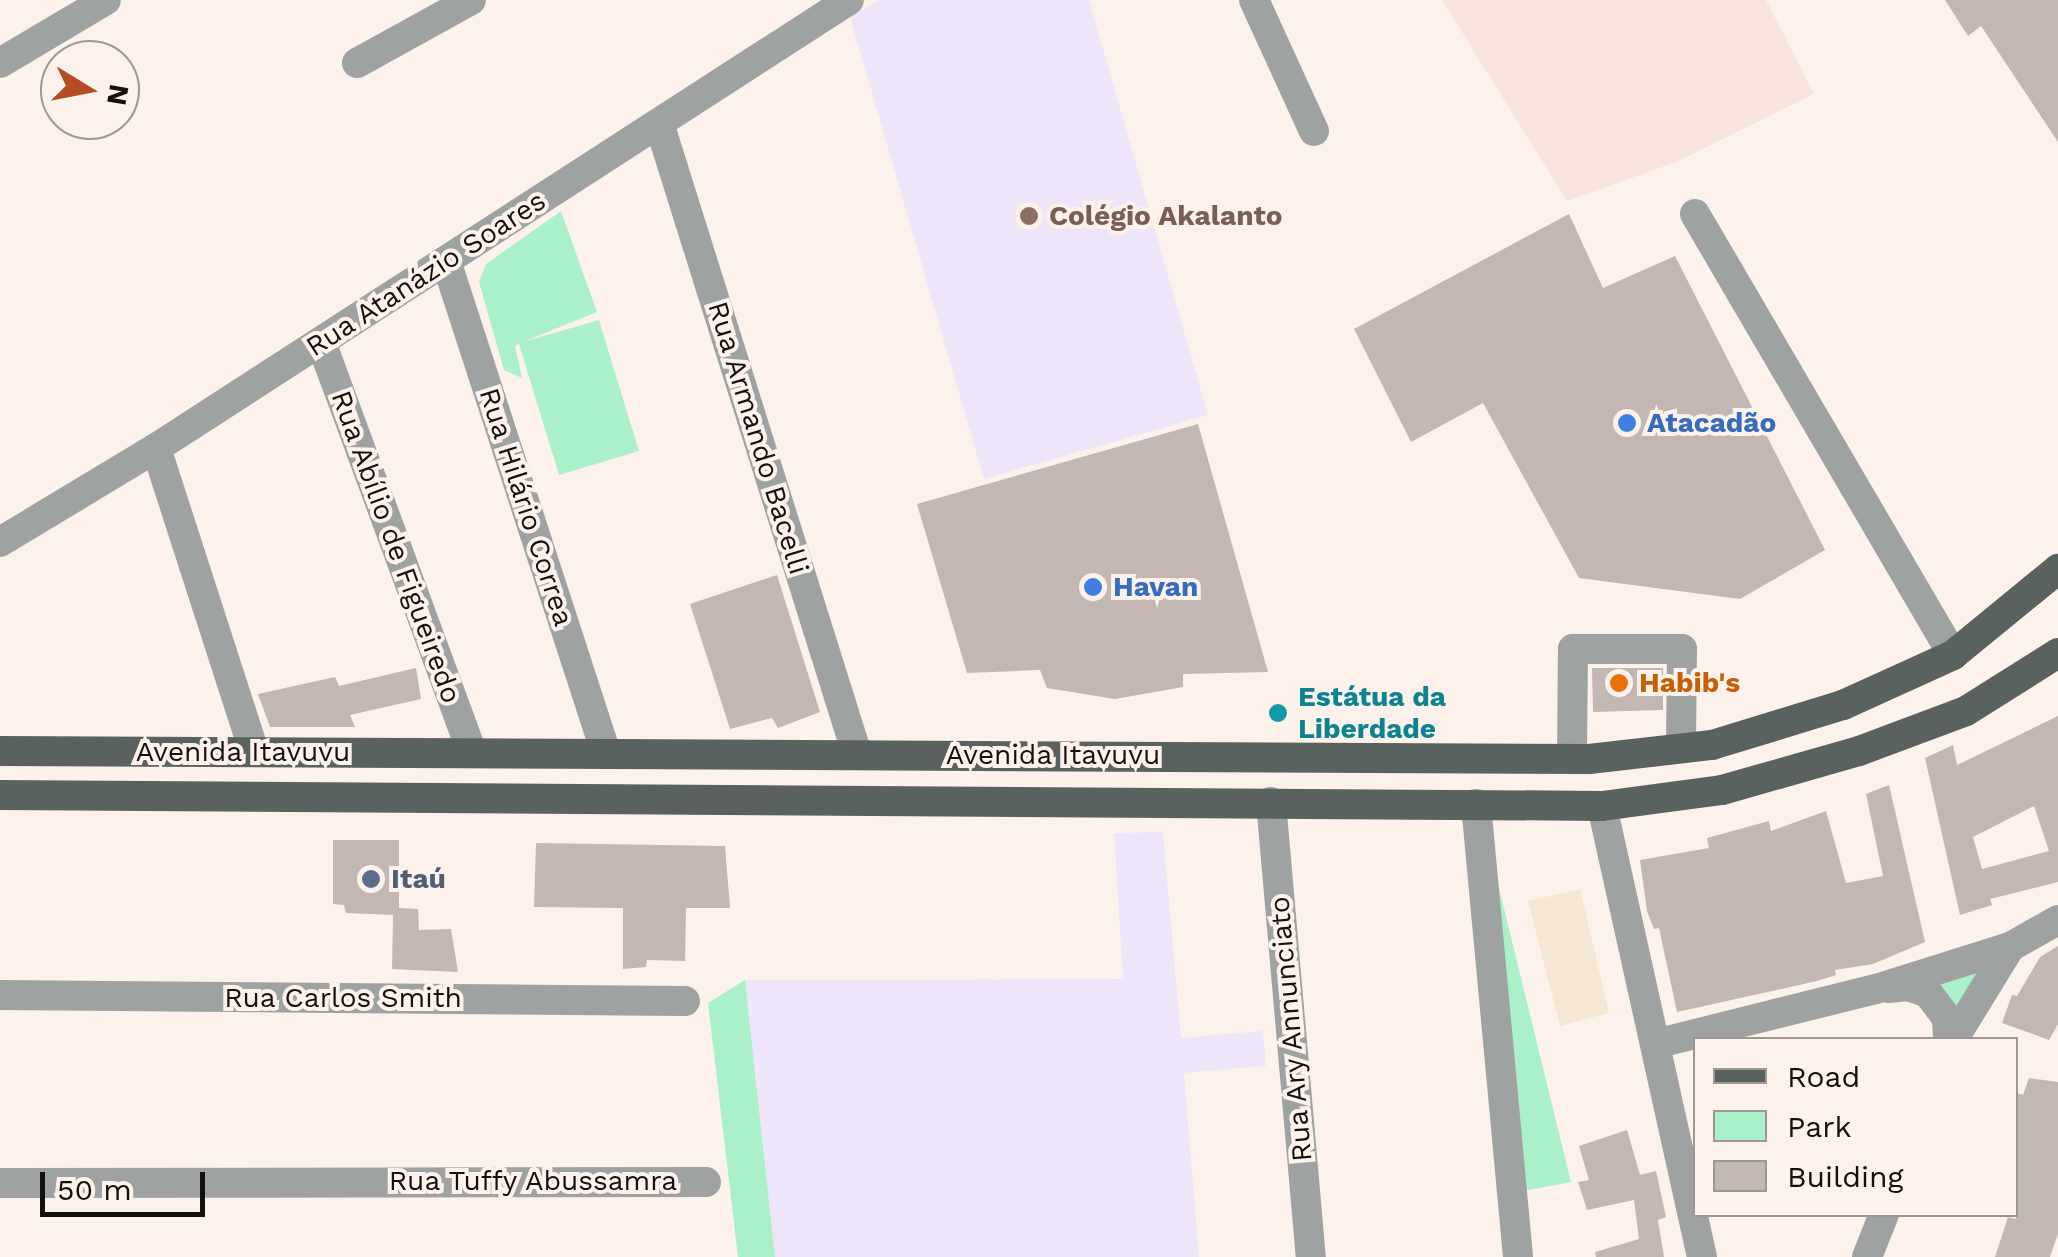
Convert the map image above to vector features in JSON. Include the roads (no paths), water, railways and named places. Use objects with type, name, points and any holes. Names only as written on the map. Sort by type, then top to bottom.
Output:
[{"type":"main road","name":"Avenida Itavuvu","points":[[0,751],[1572,759],[1712,745],[1843,704],[1953,655],[2058,569]]},
{"type":"main road","name":"Avenida Itavuvu","points":[[0,795],[530,795],[1602,806],[1722,790],[1859,752],[1966,711],[2055,662]]},
{"type":"main road","points":[[530,795],[587,774],[606,752]]},
{"type":"main road","points":[[1271,802],[1281,774],[1316,757]]},
{"type":"main road","points":[[1572,759],[1592,778],[1602,806]]},
{"type":"street","points":[[0,64],[106,0]]},
{"type":"street","points":[[357,62],[471,0]]},
{"type":"street","name":"Rua Atanázio Soares","points":[[0,542],[156,448],[849,0]]},
{"type":"street","points":[[1254,0],[1314,132]]},
{"type":"street","name":"Rua Armando Bacelli","points":[[660,123],[857,754]]},
{"type":"street","points":[[1694,214],[1953,655]]},
{"type":"street","name":"Rua Hilário Correa","points":[[446,261],[606,752]]},
{"type":"street","name":"Rua Abílio de Figueiredo","points":[[321,342],[472,753]]},
{"type":"street","points":[[156,448],[254,752]]},
{"type":"street","points":[[1572,759],[1573,649],[1682,649],[1681,748]]},
{"type":"street","name":"Rua Ary Annunciato","points":[[1271,802],[1311,1257]]},
{"type":"street","points":[[1476,804],[1518,1257]]},
{"type":"street","points":[[1602,806],[1693,1216]]},
{"type":"street","points":[[1655,1044],[1876,988],[2010,947],[2058,920]]},
{"type":"street","points":[[1953,1037],[2010,947]]},
{"type":"street","points":[[1876,988],[1908,986],[1928,993],[1947,1018],[1950,1037]]},
{"type":"street","name":"Rua Carlos Smith","points":[[0,995],[685,1001]]},
{"type":"street","name":"Rua Tuffy Abussamra","points":[[0,1182],[706,1182]]},
{"type":"street","points":[[1693,1217],[1702,1257]]},
{"type":"street","points":[[1867,1257],[1883,1217]]},
{"type":"place","name":"Colégio Akalanto","points":[[1029,216]]},
{"type":"place","name":"Atacadão","points":[[1627,423]]},
{"type":"place","name":"Havan","points":[[1093,587]]},
{"type":"place","name":"Habib's","points":[[1619,683]]},
{"type":"place","name":"Estátua da Liberdade","points":[[1278,713]]},
{"type":"place","name":"Itaú","points":[[371,879]]}]
